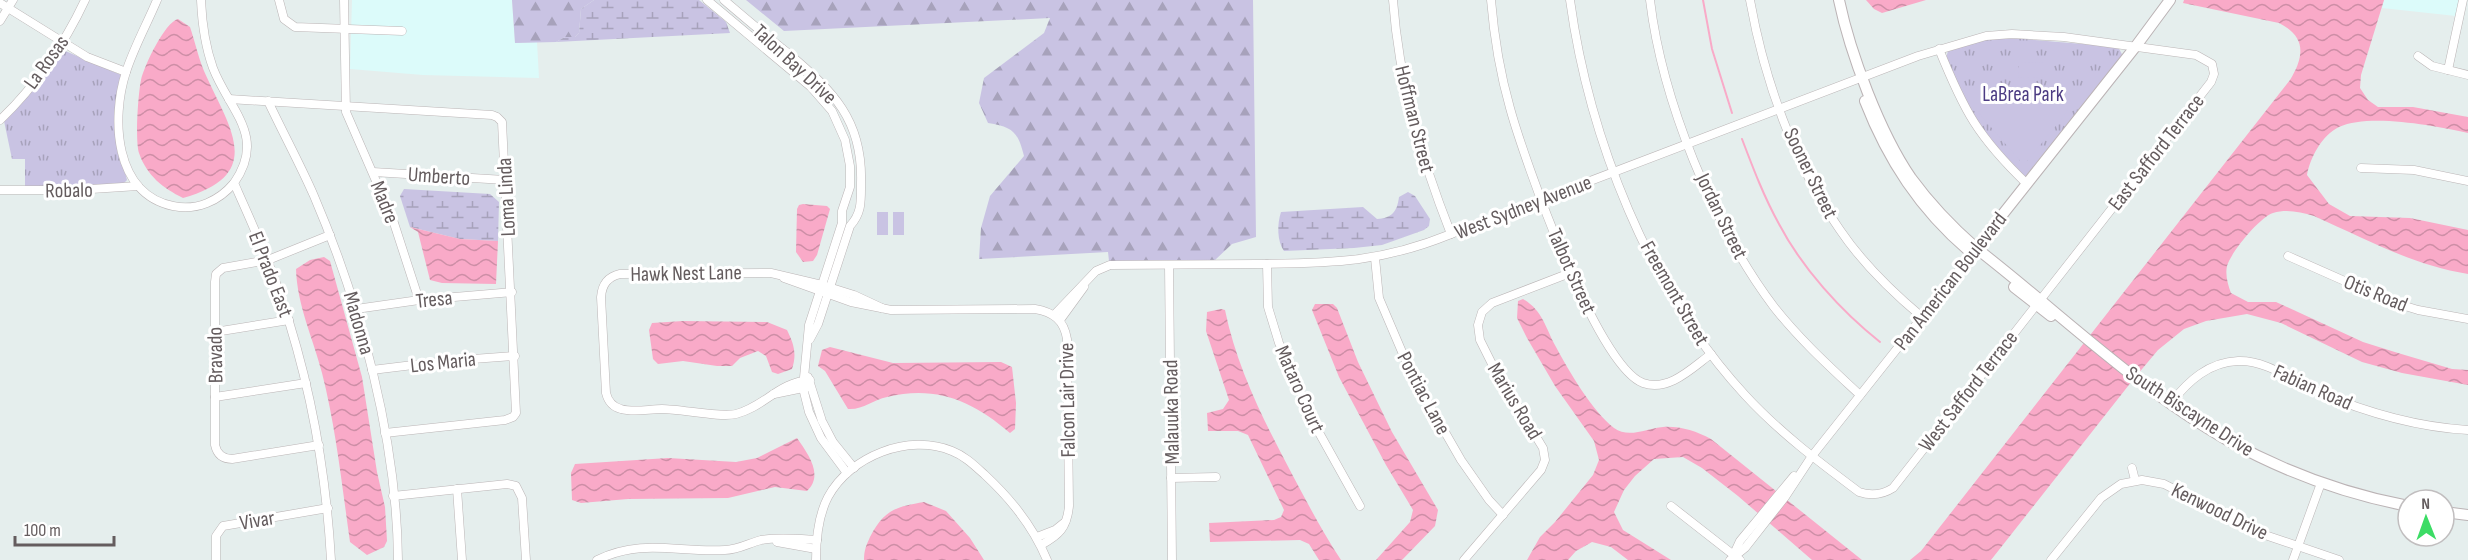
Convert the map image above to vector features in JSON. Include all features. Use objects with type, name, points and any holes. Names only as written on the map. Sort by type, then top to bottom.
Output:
[{"type":"street","points":[[0,21],[13,0]]},
{"type":"street","name":"La Rosas","points":[[0,120],[29,88],[62,42],[86,0]]},
{"type":"street","points":[[157,0],[126,72],[120,106],[121,142],[125,163],[138,186],[157,201],[184,207],[210,203],[223,195],[234,183],[245,161],[247,140],[243,121],[229,99],[209,56],[201,0]]},
{"type":"street","points":[[279,0],[282,16],[291,25],[345,30],[402,31]]},
{"type":"street","name":"Madre","points":[[344,0],[345,106],[348,119],[393,220],[419,300]]},
{"type":"street","name":"Talon Bay Drive","points":[[707,0],[800,77],[828,105],[838,122],[847,147],[851,173],[848,195],[817,327],[809,340],[807,382],[827,432],[850,470]]},
{"type":"street","name":"Talon Bay Drive","points":[[724,0],[811,73],[837,99],[858,142],[861,164],[861,198],[856,220],[850,226],[825,290]]},
{"type":"street","name":"Hoffman Street","points":[[1393,0],[1410,113],[1426,167],[1451,234]]},
{"type":"street","name":"Talbot Street","points":[[1491,0],[1497,48],[1507,97],[1520,142],[1570,273],[1595,322],[1624,368],[1635,379],[1653,385],[1671,382],[1711,354]]},
{"type":"street","name":"Freemont Street","points":[[1570,0],[1584,75],[1615,172],[1650,256],[1680,310],[1711,354],[1758,408],[1812,456],[1865,494],[1884,493],[1895,484]]},
{"type":"street","name":"Jordan Street","points":[[1650,0],[1662,63],[1688,144],[1719,218],[1763,291],[1804,342],[1860,395]]},
{"type":"street","name":"Sooner Street","points":[[1750,0],[1758,38],[1781,109],[1808,175],[1841,232],[1885,284],[1922,317]]},
{"type":"street","name":"South Biscayne Drive","points":[[1832,0],[1842,41],[1910,176],[1974,251],[2138,380],[2244,449],[2321,483],[2396,503]]},
{"type":"street","name":"South Biscayne Drive","points":[[1839,0],[1860,79]]},
{"type":"street","name":"Pan American Boulevard","points":[[1735,558],[1740,541],[1755,528],[1782,495],[2170,0]]},
{"type":"street","points":[[2448,70],[2463,0]]},
{"type":"street","points":[[0,3],[92,60],[126,72]]},
{"type":"street","name":"West Sydney Avenue","points":[[1057,317],[1088,280],[1100,269],[1110,265],[1333,263],[1375,258],[1406,251],[1939,49],[1986,36],[2012,34],[2064,37],[2136,46]]},
{"type":"street","name":"East Safford Terrace","points":[[2038,301],[2214,76],[2213,66],[2203,57],[2136,46]]},
{"type":"street","points":[[1939,49],[1973,124],[1998,156],[2027,184]]},
{"type":"street","points":[[2418,56],[2427,64],[2468,75]]},
{"type":"street","name":"Loma Linda","points":[[229,99],[497,117],[503,127],[516,414],[511,418],[385,433]]},
{"type":"street","name":"Madonna","points":[[268,101],[301,167],[330,235],[356,309],[385,433],[398,560]]},
{"type":"street","points":[[2361,168],[2414,170],[2468,181]]},
{"type":"street","name":"Umberto","points":[[373,172],[506,180]]},
{"type":"street","name":"El Prado East","points":[[234,183],[268,260],[289,320],[306,383],[319,445],[328,508],[331,560]]},
{"type":"street","name":"Robalo","points":[[0,190],[97,190],[138,186]]},
{"type":"street","points":[[848,195],[861,198]]},
{"type":"street","points":[[842,216],[856,220]]},
{"type":"street","name":"Bravado","points":[[319,445],[232,459],[224,458],[216,448],[215,282],[218,272],[229,266],[268,260],[330,235]]},
{"type":"street","name":"Otis Road","points":[[2288,256],[2392,302],[2418,310],[2468,319]]},
{"type":"street","name":"Pontiac Lane","points":[[1375,258],[1379,298],[1411,373],[1466,467],[1503,516]]},
{"type":"street","name":"Mataro Court","points":[[1267,264],[1269,307],[1279,343],[1317,429],[1360,506]]},
{"type":"street","name":"Malauuka Road","points":[[1170,265],[1172,560]]},
{"type":"street","name":"Marius Road","points":[[1464,560],[1541,470],[1545,460],[1545,452],[1486,352],[1479,335],[1479,321],[1482,312],[1492,303],[1570,273]]},
{"type":"street","name":"Hawk Nest Lane","points":[[807,382],[782,387],[774,394],[733,415],[668,409],[616,408],[606,393],[601,297],[606,281],[620,274],[776,274],[825,290]]},
{"type":"street","name":"Falcon Lair Drive","points":[[825,290],[897,311],[1035,309],[1057,317],[1067,339],[1069,500],[1067,518]]},
{"type":"street","name":"Tresa","points":[[356,309],[419,300],[512,292]]},
{"type":"street","name":"West Safford Terrace","points":[[1895,484],[2038,301]]},
{"type":"street","points":[[215,332],[289,320]]},
{"type":"street","name":"Los Maria","points":[[372,370],[515,356]]},
{"type":"street","name":"Fabian Road","points":[[2171,403],[2185,386],[2207,370],[2226,363],[2247,361],[2266,366],[2317,391],[2363,408],[2410,421],[2468,430]]},
{"type":"street","points":[[215,397],[306,383]]},
{"type":"street","points":[[816,560],[816,544],[827,500],[850,470],[877,455],[900,447],[925,445],[949,450],[969,461],[1003,492],[1019,510],[1037,537],[1047,560]]},
{"type":"street","points":[[2051,560],[2101,498],[2113,488],[2134,480],[2132,468]]},
{"type":"street","points":[[1171,478],[1216,477]]},
{"type":"street","name":"Kenwood Drive","points":[[2134,480],[2164,484],[2237,522],[2339,560]]},
{"type":"street","points":[[2293,560],[2321,483]]},
{"type":"street","points":[[393,496],[509,484],[519,489],[522,498],[526,560]]},
{"type":"street","points":[[457,489],[462,560]]},
{"type":"street","points":[[1671,506],[1735,558]]},
{"type":"street","name":"Vivar","points":[[216,560],[216,536],[223,526],[328,508]]},
{"type":"street","points":[[1037,537],[1060,527],[1067,518]]},
{"type":"street","points":[[1041,545],[1059,534],[1067,518]]},
{"type":"street","points":[[597,560],[627,549],[675,547],[726,550],[770,540],[816,544]]},
{"type":"shaded area","points":[[352,0],[512,0],[515,43],[537,42],[539,78],[423,75],[350,69]]},
{"type":"shaded area","points":[[2384,0],[2459,0],[2456,16],[2382,8]]},
{"type":"green space","points":[[512,0],[594,0],[581,9],[579,33],[575,37],[565,37],[556,42],[515,43]]},
{"type":"green space","points":[[594,0],[699,0],[726,22],[730,33],[556,42],[565,37],[575,37],[579,33],[581,9]]},
{"type":"green space","points":[[746,0],[1253,0],[1256,237],[1232,244],[1215,260],[1109,261],[1108,252],[979,259],[981,228],[990,196],[1024,156],[1017,136],[1013,132],[1003,126],[988,123],[979,103],[984,78],[1044,33],[1050,18],[784,31]]},
{"type":"green space","name":"LaBrea Park","points":[[2012,38],[2118,47],[2123,56],[2025,177],[2001,155],[1965,103],[1946,58],[1948,51],[1986,39]]},
{"type":"green space","points":[[63,50],[121,75],[123,164],[127,180],[122,185],[25,188],[25,159],[12,159],[4,121],[35,87]]},
{"type":"green space","points":[[2019,62],[2043,63],[2043,78],[2018,77]]},
{"type":"green space","points":[[2028,92],[2050,97],[2068,111],[2027,161],[2021,162],[1978,112],[1999,97]]},
{"type":"green space","points":[[404,189],[490,194],[499,202],[498,241],[460,239],[410,227],[400,196]]},
{"type":"green space","points":[[1408,192],[1415,196],[1430,219],[1429,226],[1424,230],[1382,245],[1284,251],[1282,247],[1278,232],[1281,212],[1363,207],[1377,219],[1390,216],[1397,207],[1399,197]]},
{"type":"green space","points":[[877,212],[888,212],[888,235],[877,235]]},
{"type":"green space","points":[[893,212],[904,212],[904,235],[893,235]]},
{"type":"water","points":[[1866,0],[1926,0],[1882,13],[1874,9]]},
{"type":"water","points":[[2184,0],[2384,0],[2361,75],[2360,88],[2368,100],[2378,107],[2413,107],[2468,117],[2468,133],[2403,122],[2352,123],[2339,127],[2327,135],[2314,154],[2307,175],[2329,204],[2350,216],[2410,218],[2468,230],[2468,274],[2408,258],[2314,216],[2283,211],[2273,213],[2261,221],[2234,252],[2226,269],[2227,280],[2231,293],[2248,302],[2276,302],[2363,342],[2452,369],[2468,370],[2468,385],[2402,373],[2362,362],[2281,323],[2247,314],[2206,321],[2184,329],[2158,350],[1991,560],[1910,560],[1921,551],[2295,72],[2300,56],[2298,41],[2288,29],[2279,23],[2183,3]]},
{"type":"water","points":[[178,19],[190,27],[202,65],[230,129],[234,146],[233,162],[226,176],[209,188],[183,198],[151,175],[142,161],[137,138],[137,117],[143,73],[161,36]]},
{"type":"water","points":[[803,204],[827,206],[830,209],[817,255],[813,261],[803,262],[796,252],[797,209]]},
{"type":"water","points":[[410,227],[460,239],[498,241],[496,284],[442,283],[430,280],[418,232]]},
{"type":"water","points":[[324,257],[330,261],[362,377],[385,507],[387,541],[384,547],[367,555],[350,542],[327,394],[299,296],[296,269],[310,260]]},
{"type":"water","points":[[1523,299],[1543,320],[1567,367],[1589,401],[1614,428],[1632,433],[1676,427],[1694,431],[1711,439],[1862,560],[1812,560],[1738,496],[1702,468],[1683,457],[1654,459],[1635,476],[1624,490],[1614,512],[1623,530],[1671,560],[1628,560],[1611,547],[1592,542],[1576,551],[1568,560],[1527,560],[1540,537],[1593,475],[1599,460],[1594,441],[1555,386],[1517,318],[1518,301]]},
{"type":"water","points":[[1315,304],[1333,304],[1337,308],[1358,362],[1392,432],[1438,510],[1435,526],[1402,560],[1376,560],[1410,522],[1413,510],[1339,377],[1312,310]]},
{"type":"water","points":[[1225,310],[1244,374],[1262,416],[1310,508],[1341,560],[1319,560],[1309,544],[1300,540],[1210,542],[1209,523],[1274,520],[1281,517],[1284,510],[1248,435],[1238,431],[1208,431],[1207,413],[1223,409],[1229,400],[1206,331],[1207,312]]},
{"type":"water","points":[[767,322],[787,330],[794,349],[792,369],[778,374],[772,372],[766,356],[758,351],[740,358],[732,366],[683,361],[658,364],[653,359],[649,330],[652,323]]},
{"type":"water","points":[[830,347],[893,363],[1001,362],[1012,367],[1016,403],[1015,429],[1010,433],[982,412],[953,398],[922,393],[882,398],[858,408],[848,409],[825,371],[818,366],[822,350]]},
{"type":"water","points":[[797,438],[813,464],[814,478],[807,491],[775,487],[728,498],[628,499],[581,503],[572,500],[571,473],[575,464],[668,458],[736,462],[757,458]]},
{"type":"water","points":[[924,502],[946,511],[970,538],[984,560],[864,560],[870,537],[886,515],[898,508]]},
{"type":"waterway","points":[[1703,0],[1712,49],[1732,113]]},
{"type":"waterway","points":[[1742,139],[1768,203],[1799,257],[1837,303],[1880,342]]}]
